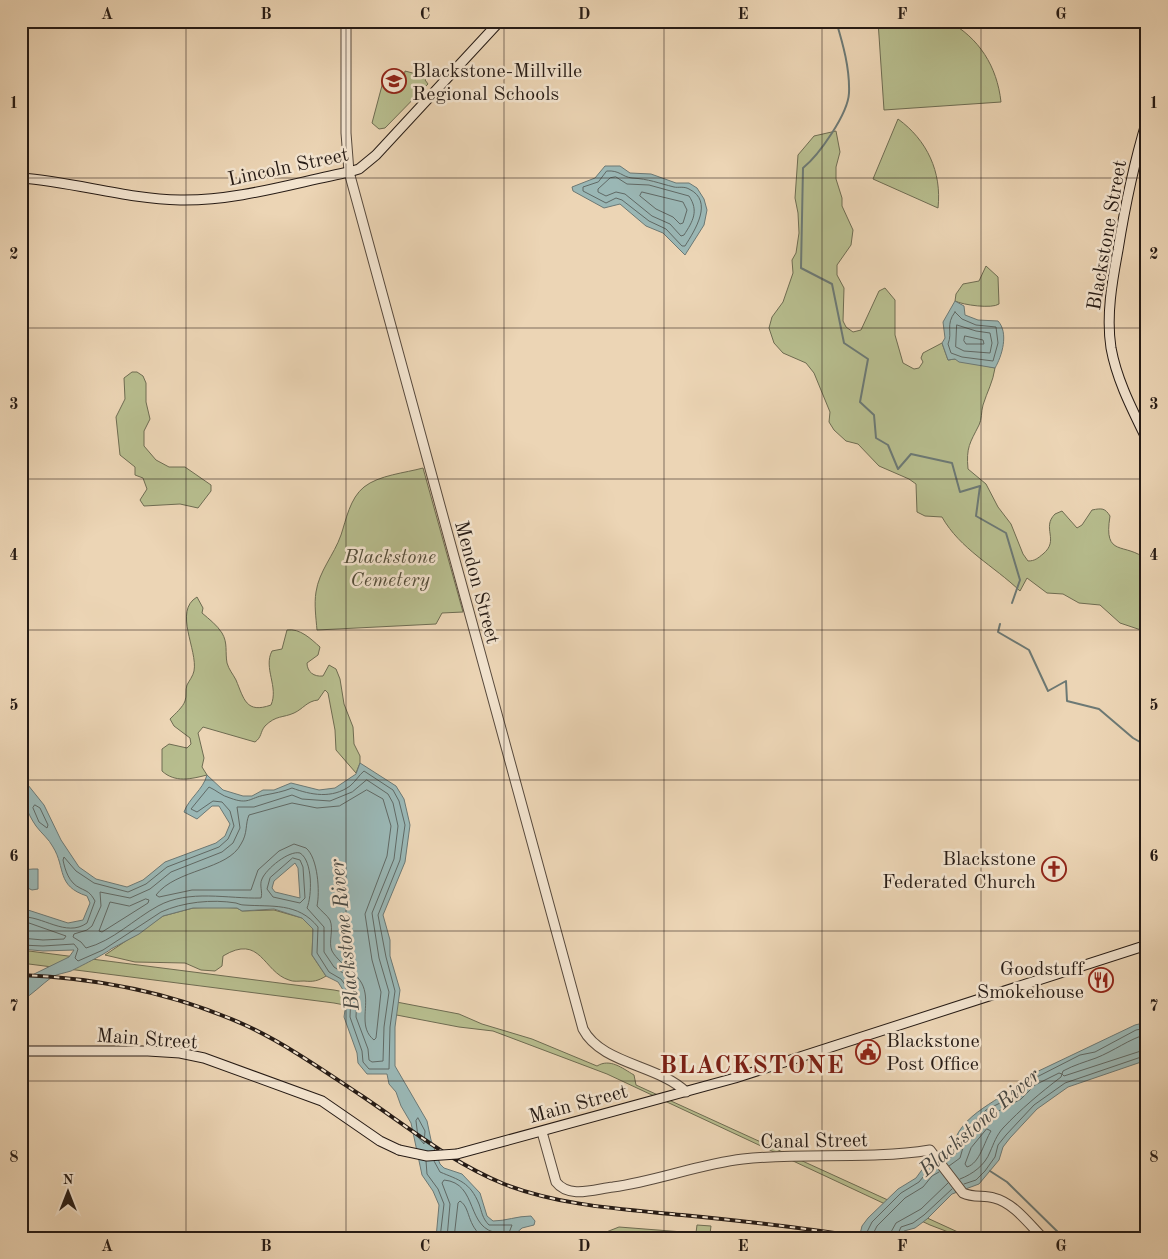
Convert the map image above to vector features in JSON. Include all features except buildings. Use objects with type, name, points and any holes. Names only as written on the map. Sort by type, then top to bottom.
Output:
[{"type":"main road","name":"Mendon Street","points":[[346,21],[346,133],[349,172],[583,1029],[592,1043],[674,1082],[686,1092]]},
{"type":"main road","name":"Lincoln Street","points":[[21,178],[145,198],[192,200],[236,196],[360,169],[376,155],[500,21]]},
{"type":"main road","name":"Blackstone Street","points":[[1147,120],[1128,192],[1109,322],[1115,365],[1130,406],[1147,440]]},
{"type":"main road","name":"Main Street","points":[[21,1051],[148,1051],[180,1053],[204,1058],[317,1098],[331,1105],[380,1141],[399,1150],[422,1156],[458,1154],[735,1078],[1147,945]]},
{"type":"main road","name":"Canal Street","points":[[542,1132],[556,1182],[565,1190],[580,1191],[631,1184],[745,1159],[869,1157],[930,1150],[963,1193],[993,1197],[1008,1204],[1043,1238]]},
{"type":"main road","points":[[1142,1238],[1147,1233]]},
{"type":"green space","points":[[878,21],[948,21],[959,28],[985,54],[999,89],[1001,102],[884,110]]},
{"type":"green space","points":[[405,71],[428,77],[425,80],[428,84],[385,128],[379,129],[372,123],[384,78],[403,82]]},
{"type":"green space","points":[[898,119],[917,137],[930,158],[938,182],[938,208],[873,179]]},
{"type":"green space","points":[[836,131],[840,152],[836,167],[836,179],[842,198],[842,206],[853,230],[851,245],[837,265],[837,275],[844,288],[843,321],[846,327],[853,332],[861,330],[879,291],[885,288],[895,300],[895,335],[903,363],[914,369],[919,368],[923,362],[921,358],[923,353],[942,343],[948,360],[955,359],[995,368],[983,405],[980,423],[969,446],[968,469],[986,484],[998,507],[1011,524],[1023,554],[1028,561],[1036,559],[1048,549],[1051,539],[1051,519],[1055,514],[1062,511],[1077,528],[1082,525],[1092,510],[1105,510],[1110,516],[1109,529],[1113,544],[1139,554],[1147,560],[1147,632],[1120,623],[1100,605],[1079,603],[1063,594],[1047,593],[1027,578],[1020,591],[958,539],[942,517],[925,516],[917,512],[916,484],[879,466],[858,444],[846,441],[834,430],[829,422],[830,412],[814,373],[806,363],[783,353],[774,343],[769,328],[772,317],[783,302],[793,273],[792,260],[796,253],[799,233],[795,198],[798,155],[814,136]]},
{"type":"green space","points":[[986,266],[998,277],[999,304],[977,306],[955,301],[956,294],[963,284],[979,281]]},
{"type":"green space","points":[[132,372],[137,372],[143,376],[146,383],[146,402],[150,419],[144,431],[144,446],[156,460],[169,467],[185,467],[211,485],[211,491],[198,508],[180,504],[144,506],[140,500],[147,489],[143,478],[135,475],[135,467],[120,455],[116,417],[125,399],[124,378]]},
{"type":"green space","name":"Blackstone Cemetery","points":[[423,468],[463,612],[442,613],[436,624],[317,630],[315,601],[318,584],[341,535],[355,497],[364,487],[377,480]]},
{"type":"green space","points":[[197,597],[203,608],[202,613],[218,627],[224,637],[228,665],[244,699],[251,706],[256,708],[271,705],[273,691],[269,664],[270,657],[272,651],[282,649],[287,630],[301,632],[320,647],[318,655],[307,663],[307,666],[317,676],[323,676],[329,665],[336,669],[340,679],[344,704],[353,727],[354,744],[360,756],[360,763],[356,773],[336,750],[335,730],[328,693],[325,690],[318,700],[311,702],[294,713],[269,722],[255,742],[203,727],[198,733],[204,758],[202,767],[207,775],[189,779],[178,779],[162,771],[162,749],[169,744],[187,748],[191,744],[190,738],[174,726],[170,719],[186,699],[187,685],[194,671],[187,612],[190,603]]},
{"type":"green space","points":[[193,908],[237,908],[242,911],[274,910],[302,918],[313,929],[312,955],[326,976],[313,981],[291,981],[280,976],[254,951],[246,949],[236,950],[223,956],[222,966],[215,971],[201,970],[185,963],[135,962],[105,955],[163,916]]},
{"type":"green space","points":[[21,950],[334,990],[459,1014],[482,1024],[532,1039],[597,1066],[607,1063],[616,1065],[634,1075],[636,1085],[971,1238],[964,1238],[930,1225],[607,1074],[493,1031],[459,1027],[334,1003],[21,963]]},
{"type":"green space","points":[[697,1225],[711,1226],[710,1234],[757,1235],[762,1238],[591,1238],[619,1227],[696,1233]]},
{"type":"water","points":[[605,166],[620,166],[630,173],[651,174],[676,183],[689,183],[697,188],[704,199],[707,210],[704,225],[685,255],[663,233],[646,226],[620,204],[604,208],[573,191],[572,187],[595,178]]},
{"type":"water","points":[[955,301],[964,306],[965,315],[978,320],[998,321],[1001,326],[1004,338],[1000,357],[995,368],[959,362],[955,359],[948,360],[942,343],[945,338],[943,322]]},
{"type":"water","name":"Blackstone River","points":[[360,763],[396,786],[404,799],[410,825],[405,862],[383,915],[390,940],[390,956],[400,990],[395,1027],[395,1066],[427,1121],[431,1140],[440,1164],[444,1168],[462,1174],[480,1193],[487,1216],[493,1221],[531,1216],[535,1221],[534,1225],[522,1228],[511,1238],[436,1238],[439,1205],[433,1191],[422,1175],[411,1123],[401,1106],[396,1092],[389,1084],[387,1074],[367,1074],[358,1063],[357,1053],[344,1017],[347,996],[338,982],[326,976],[312,955],[313,929],[302,918],[274,909],[242,911],[237,908],[193,908],[163,916],[139,934],[98,957],[71,971],[52,977],[21,1001],[21,984],[30,976],[69,957],[74,950],[43,951],[21,949],[21,913],[28,910],[68,923],[83,920],[90,903],[87,896],[77,892],[66,882],[53,847],[36,826],[27,810],[23,799],[21,782],[24,780],[44,805],[61,840],[79,867],[96,879],[127,887],[143,880],[165,862],[216,843],[225,836],[230,824],[219,806],[212,806],[197,819],[184,812],[207,775],[223,790],[243,796],[252,796],[263,790],[274,790],[291,783],[319,790],[335,788],[356,774]],"holes":[[[295,863],[298,868],[300,898],[275,892],[272,888],[274,881]]]},
{"type":"water","points":[[38,869],[38,889],[32,890],[21,885],[21,870]]},
{"type":"water","name":"Blackstone River","points":[[1147,1022],[1147,1060],[1068,1087],[1037,1109],[1003,1147],[999,1160],[979,1184],[952,1194],[927,1219],[915,1228],[904,1231],[900,1238],[859,1238],[862,1226],[868,1218],[898,1189],[916,1178],[924,1167],[952,1151],[956,1138],[963,1126],[983,1108],[1018,1085],[1028,1076],[1135,1025]]},
{"type":"waterway","points":[[836,21],[847,66],[849,93],[844,112],[832,134],[817,154],[803,168],[801,268],[832,284],[844,343],[868,359],[860,402],[874,415],[876,438],[888,445],[898,469],[911,454],[952,463],[960,492],[980,486],[976,516],[1006,533],[1020,580],[1012,603]]},
{"type":"waterway","points":[[1000,624],[998,632],[1029,650],[1048,691],[1066,681],[1067,701],[1099,709],[1133,738],[1147,746]]},
{"type":"waterway","points":[[21,762],[28,766],[21,780]]},
{"type":"waterway","points":[[990,1171],[1007,1182],[1064,1238]]},
{"type":"railway","points":[[21,975],[108,984],[164,996],[219,1014],[245,1025],[305,1058],[466,1166],[504,1184],[526,1191],[592,1206],[775,1225],[867,1238]]},
{"type":"place","name":"Blackstone-Millville Regional Schools","points":[[394,81]]},
{"type":"place","name":"Blackstone Federated Church","points":[[1054,869]]},
{"type":"place","name":"Goodstuff Smokehouse","points":[[1101,980]]},
{"type":"place","name":"Blackstone Post Office","points":[[868,1052]]},
{"type":"district","name":"BLACKSTONE","points":[[752,1064]]}]
